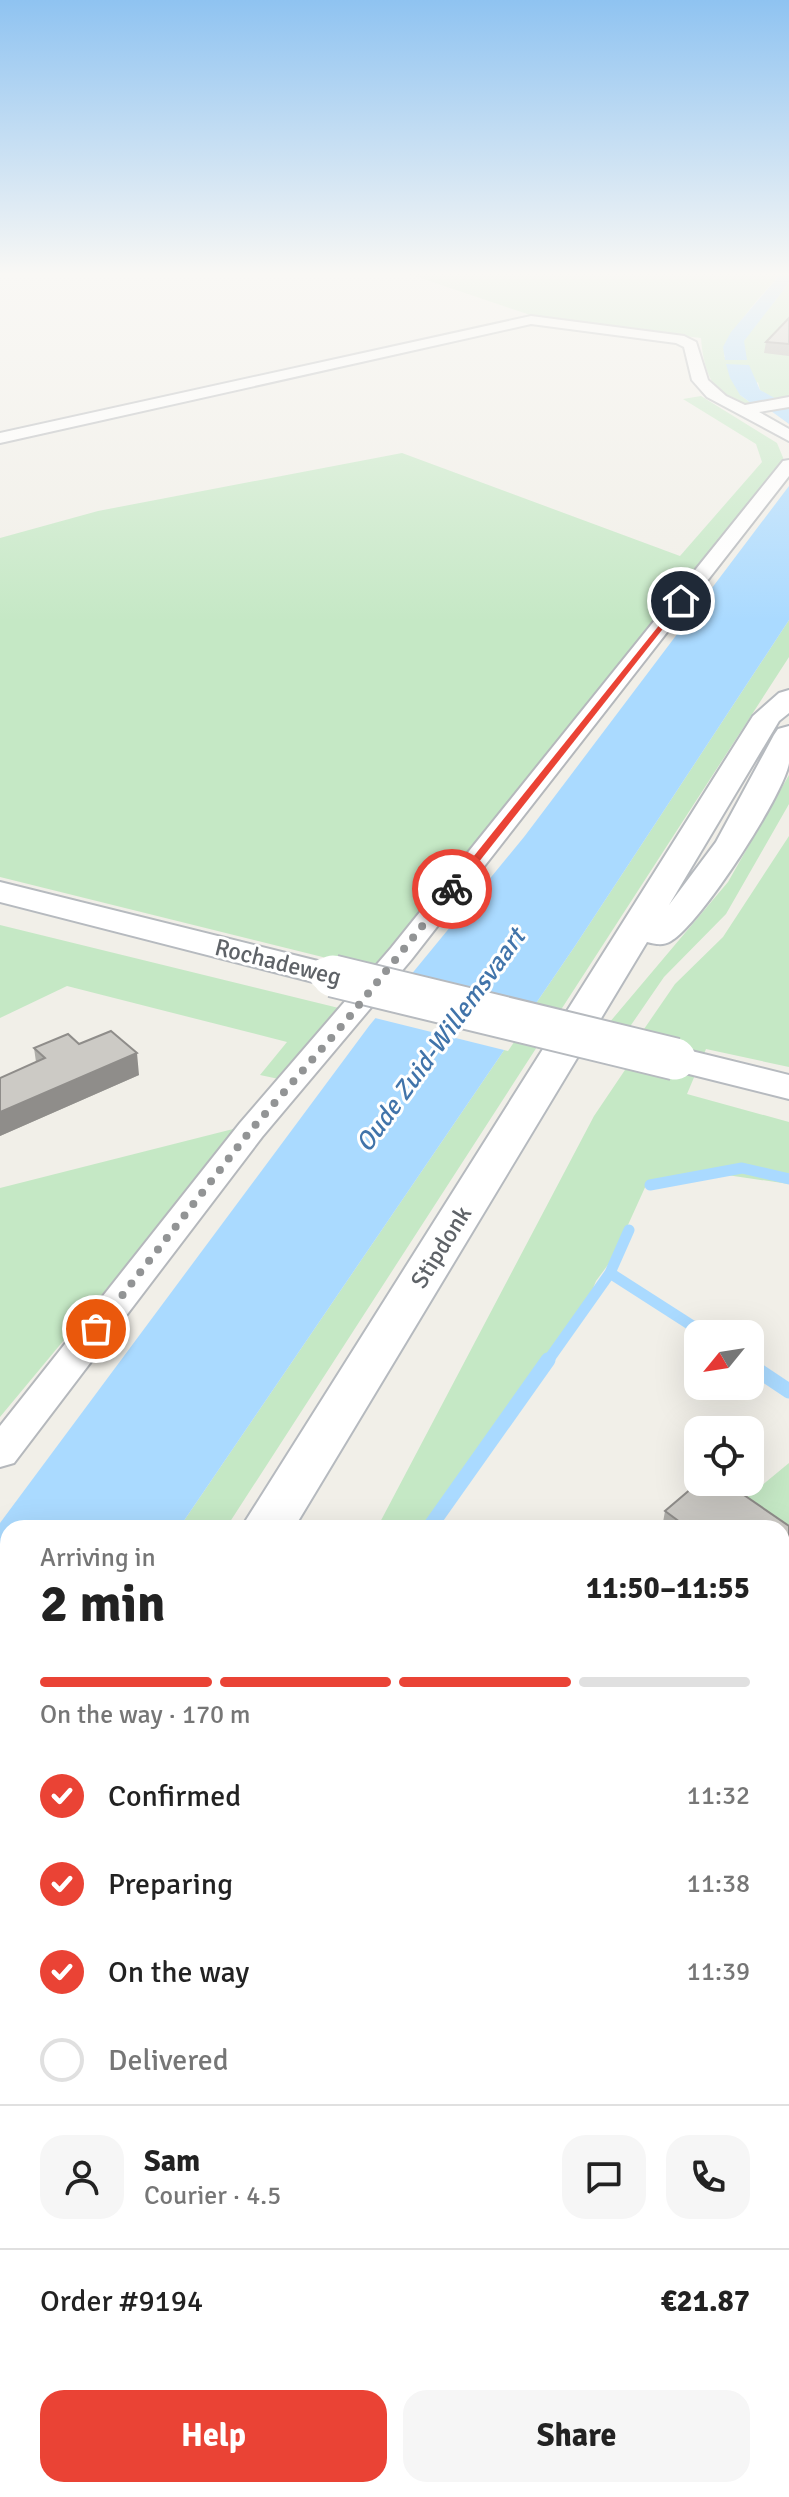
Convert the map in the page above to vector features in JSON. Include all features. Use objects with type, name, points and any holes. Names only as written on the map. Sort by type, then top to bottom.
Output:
[{"type":"main road","name":"Stipdonk","points":[[272,1520],[615,966],[676,920],[728,848],[784,718]]},
{"type":"main road","name":"Rochadeweg","points":[[0,892],[789,1087]]},
{"type":"street","points":[[0,438],[223,389]]},
{"type":"street","points":[[705,389],[719,401],[743,410],[789,436]]},
{"type":"street","points":[[743,410],[779,404]]},
{"type":"street","points":[[0,1453],[251,1130],[392,965],[789,465]]},
{"type":"green space","points":[[717,389],[749,389],[740,395],[751,403],[727,398]]},
{"type":"green space","points":[[789,389],[789,398],[775,400],[760,390]]},
{"type":"green space","points":[[701,396],[777,443],[784,460],[383,972],[0,877],[0,538],[98,511],[402,453],[680,556],[762,462],[756,444],[683,399]]},
{"type":"green space","points":[[789,620],[789,657],[231,1520],[184,1520],[575,946]]},
{"type":"green space","points":[[789,775],[789,804],[726,914],[664,977],[629,1028],[609,1023],[728,882]]},
{"type":"green space","points":[[789,836],[789,1067],[706,1049],[687,1094],[789,1122],[789,1184],[720,1174],[647,1183],[613,1258],[596,1281],[578,1325],[445,1513],[439,1520],[381,1520],[594,1116],[629,1064],[642,1032],[675,984],[723,937]]},
{"type":"green space","points":[[0,925],[351,1011],[293,1082],[260,1075],[287,1042],[67,986],[0,1018]]},
{"type":"green space","points":[[241,1127],[0,1417],[0,1188]]},
{"type":"green space","points":[[789,1463],[789,1520],[719,1520],[749,1496],[764,1496],[764,1483]]},
{"type":"water","points":[[736,389],[759,389],[789,406],[789,424],[760,403],[751,403]]},
{"type":"water","name":"Oude Zuid-Willemsvaart","points":[[789,486],[789,620],[575,946],[184,1520],[2,1520],[369,1026],[524,837]]},
{"type":"pier","points":[[406,975],[538,1007],[508,1051],[371,1017]]},
{"type":"building","points":[[111,1031],[137,1053],[0,1112],[0,1078],[45,1058],[34,1048],[68,1034],[79,1044]]},
{"type":"building","points":[[684,1495],[745,1496],[780,1520],[677,1520],[665,1511]]},
{"type":"waterway","points":[[650,1185],[742,1168],[789,1179]]},
{"type":"waterway","points":[[610,1273],[629,1230]]},
{"type":"waterway","points":[[547,1362],[610,1273]]},
{"type":"waterway","points":[[610,1273],[684,1321]]},
{"type":"waterway","points":[[435,1520],[548,1360]]},
{"type":"waterway","points":[[764,1374],[789,1391]]},
{"type":"way so far","points":[[96,1329],[251,1130],[346,1021],[452,889]]},
{"type":"route","points":[[452,889],[681,601]]}]
